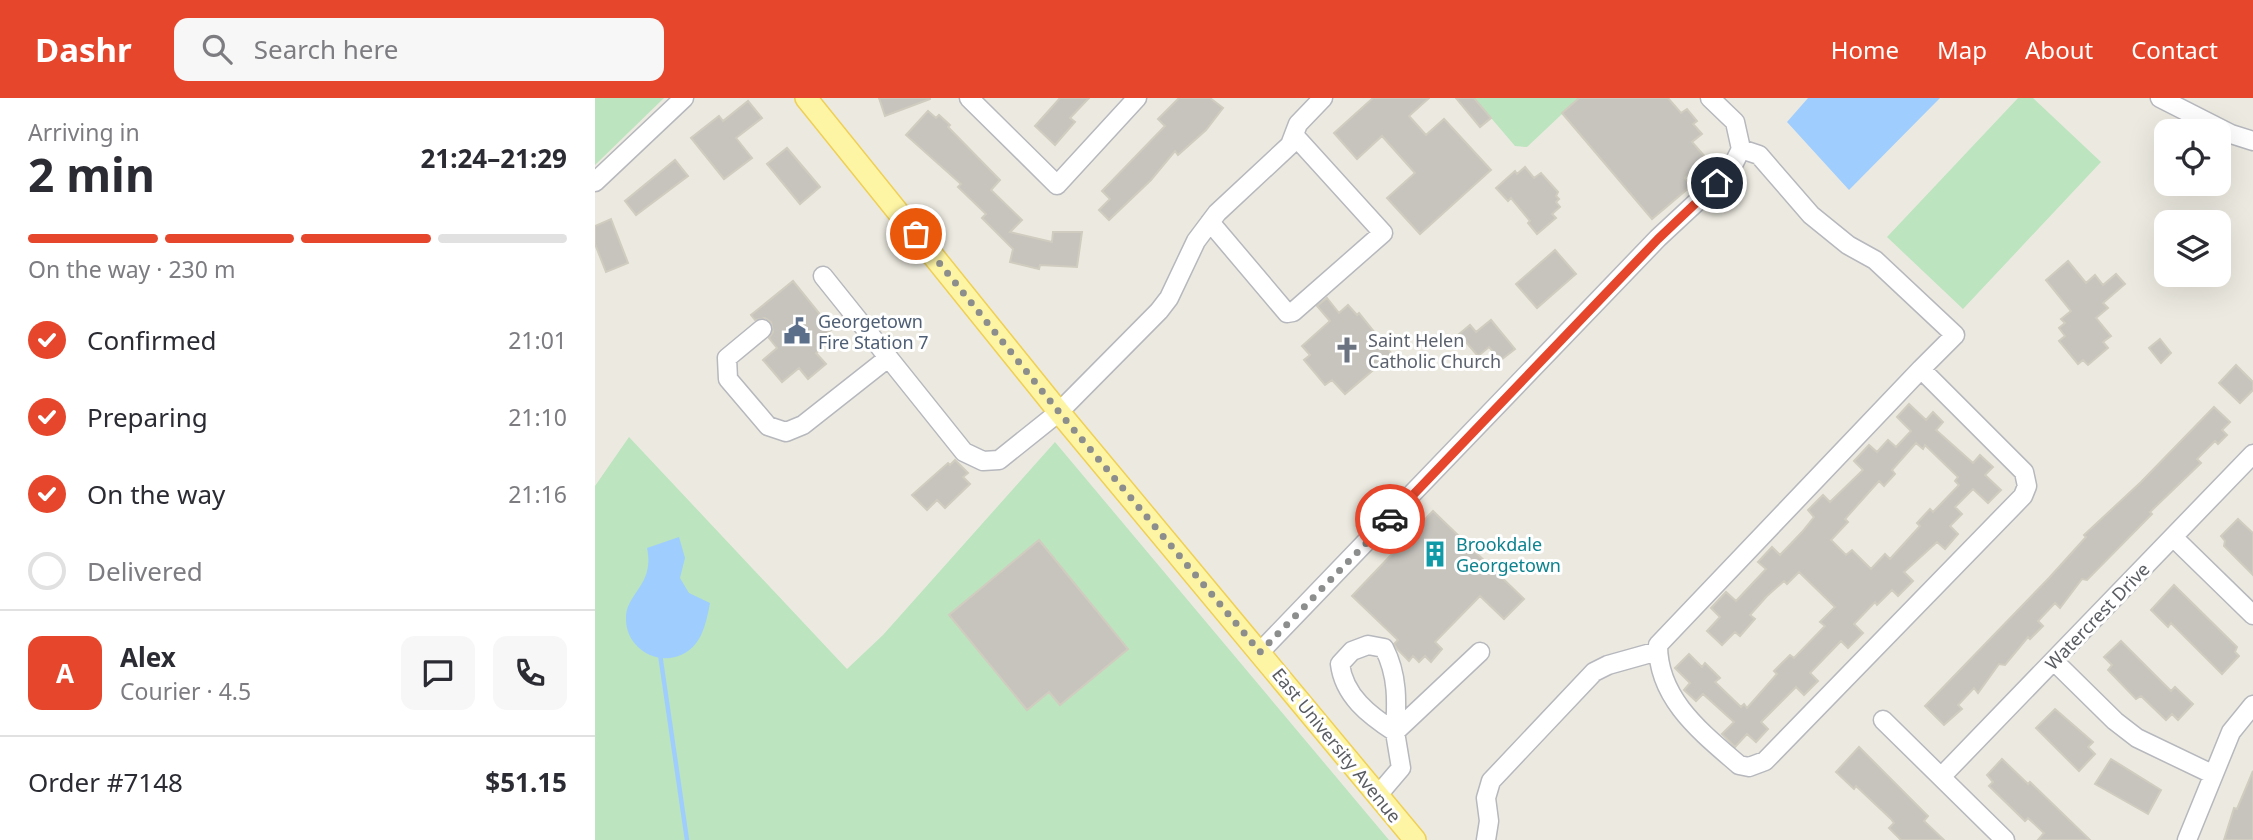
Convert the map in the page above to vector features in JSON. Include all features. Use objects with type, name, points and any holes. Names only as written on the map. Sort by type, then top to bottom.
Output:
[{"type":"main road","name":"East University Avenue","points":[[806,98],[1059,412],[1415,840]]},
{"type":"street","points":[[595,182],[684,98]]},
{"type":"street","points":[[969,98],[1057,185],[1137,98]]},
{"type":"street","points":[[824,276],[964,452],[983,461],[999,460],[1059,412],[1159,311],[1169,298],[1196,241],[1210,222],[1290,145],[1298,124],[1323,98]]},
{"type":"street","points":[[1260,652],[1658,239],[1730,171],[1741,149],[1735,122],[1710,98]]},
{"type":"street","points":[[2160,98],[2231,134],[2253,141]]},
{"type":"street","points":[[1210,222],[1287,313],[1293,312],[1383,233],[1294,135]]},
{"type":"street","points":[[1741,149],[1759,155],[1811,215],[1848,245],[1875,260],[1955,335],[1921,369],[1658,645],[1669,695],[1677,706],[1739,765],[1749,767],[1765,761],[2023,496],[2027,486],[2024,472],[1921,369]]},
{"type":"street","points":[[762,329],[727,358],[728,379],[768,426],[786,432],[803,425],[888,358]]},
{"type":"street","name":"Watercrest Drive","points":[[1941,777],[2253,454]]},
{"type":"street","points":[[2173,537],[2253,615]]},
{"type":"street","points":[[1378,795],[1401,768],[1395,732],[1394,666],[1384,648],[1368,645],[1352,650],[1341,664],[1342,684],[1370,715],[1395,732]]},
{"type":"street","points":[[1486,840],[1489,821],[1486,798],[1491,781],[1509,760],[1594,672],[1608,665],[1658,651]]},
{"type":"street","points":[[1395,732],[1480,652]]},
{"type":"street","points":[[2054,661],[2115,721],[2137,738],[2212,774]]},
{"type":"street","points":[[2187,840],[2231,732],[2253,705]]},
{"type":"street","points":[[1882,720],[2005,840]]},
{"type":"green space","points":[[595,98],[664,98],[595,165]]},
{"type":"green space","points":[[1474,98],[1579,98],[1527,147],[1515,146]]},
{"type":"green space","points":[[2018,98],[2033,98],[2101,162],[1963,309],[1887,237]]},
{"type":"green space","points":[[629,437],[847,669],[883,635],[1055,442],[1389,840],[595,840],[595,486]]},
{"type":"water","points":[[1808,98],[1940,98],[1849,190],[1787,122]]},
{"type":"water","points":[[679,537],[685,558],[680,578],[689,593],[710,603],[704,629],[693,647],[678,656],[656,657],[638,647],[631,639],[627,629],[627,609],[647,571],[647,548]]},
{"type":"building","points":[[879,98],[930,98],[930,99],[885,116]]},
{"type":"building","points":[[1060,98],[1089,98],[1070,118],[1075,122],[1055,145],[1035,126]]},
{"type":"building","points":[[1179,98],[1210,98],[1223,108],[1206,130],[1178,155],[1175,151],[1151,180],[1109,220],[1099,210],[1110,199],[1102,191],[1165,126],[1158,119]]},
{"type":"building","points":[[1373,98],[1429,98],[1409,116],[1426,135],[1444,119],[1491,170],[1420,234],[1387,198],[1415,173],[1382,136],[1357,159],[1334,133]]},
{"type":"building","points":[[1456,98],[1474,98],[1491,118],[1480,127]]},
{"type":"building","points":[[1579,98],[1668,98],[1681,113],[1687,109],[1697,121],[1693,124],[1702,134],[1692,142],[1707,159],[1685,178],[1691,186],[1652,219],[1562,113]]},
{"type":"building","points":[[748,101],[762,118],[736,138],[752,158],[724,179],[691,138],[719,116],[723,121]]},
{"type":"building","points":[[928,111],[936,118],[939,115],[950,125],[948,127],[1000,180],[991,190],[1022,220],[1010,232],[1052,242],[1053,232],[1082,232],[1077,267],[1040,265],[1039,269],[1010,262],[1013,249],[982,218],[986,214],[958,187],[961,184],[906,135]]},
{"type":"building","points":[[787,148],[820,187],[800,204],[767,164]]},
{"type":"building","points":[[675,160],[688,176],[636,215],[625,201]]},
{"type":"building","points":[[1525,167],[1534,178],[1541,173],[1558,192],[1556,196],[1559,199],[1556,202],[1560,207],[1552,214],[1556,218],[1537,234],[1511,198],[1508,201],[1496,188],[1515,171],[1517,174]]},
{"type":"building","points":[[611,219],[628,263],[606,272],[595,244],[595,226]]},
{"type":"building","points":[[1555,250],[1576,274],[1537,308],[1516,284]]},
{"type":"building","points":[[2068,261],[2086,283],[2095,275],[2103,285],[2116,274],[2125,284],[2103,303],[2108,308],[2096,318],[2111,336],[2103,342],[2108,348],[2088,365],[2083,360],[2078,364],[2059,341],[2065,336],[2059,328],[2065,323],[2061,319],[2071,311],[2046,280]]},
{"type":"building","name":"Georgetown Fire Station 7","points":[[793,281],[832,329],[827,333],[833,339],[816,353],[826,364],[808,379],[799,368],[782,382],[763,360],[777,348],[769,338],[773,332],[771,322],[765,318],[755,320],[751,315]]},
{"type":"building","name":"Saint Helen Catholic Church","points":[[1327,298],[1339,313],[1348,305],[1357,315],[1359,313],[1392,354],[1345,394],[1332,380],[1325,385],[1304,360],[1310,355],[1302,346],[1330,321],[1317,306]]},
{"type":"building","points":[[1491,320],[1515,349],[1501,360],[1489,347],[1478,356],[1459,334],[1470,325],[1476,332]]},
{"type":"building","points":[[2160,339],[2171,353],[2161,363],[2149,348]]},
{"type":"building","points":[[2236,365],[2253,382],[2253,390],[2240,403],[2219,383]]},
{"type":"building","points":[[1909,404],[1926,420],[1933,412],[1943,422],[1936,430],[1973,463],[1980,455],[1993,467],[1985,475],[2001,490],[1988,503],[1973,489],[1955,507],[1962,514],[1950,526],[1958,534],[1945,549],[1937,542],[1904,572],[1913,581],[1898,596],[1892,590],[1877,605],[1875,602],[1854,624],[1863,633],[1848,648],[1841,641],[1810,673],[1818,681],[1804,695],[1796,687],[1761,722],[1768,729],[1756,742],[1747,734],[1735,747],[1722,734],[1734,722],[1703,694],[1696,701],[1684,690],[1690,683],[1675,668],[1689,654],[1702,667],[1705,663],[1720,678],[1715,682],[1741,707],[1744,704],[1747,708],[1777,674],[1774,671],[1790,655],[1794,658],[1825,626],[1820,622],[1835,607],[1799,572],[1787,584],[1784,581],[1767,596],[1750,615],[1755,619],[1740,636],[1735,632],[1722,645],[1707,631],[1720,617],[1711,608],[1726,592],[1736,601],[1766,569],[1758,562],[1772,547],[1780,555],[1814,517],[1808,510],[1823,495],[1830,502],[1863,470],[1854,461],[1869,445],[1877,452],[1888,440],[1896,447],[1911,431],[1897,417]],"holes":[[[1916,443],[1923,449],[1925,445],[1958,477],[1955,481],[1959,485],[1933,512],[1930,509],[1917,523],[1920,526],[1890,559],[1885,554],[1871,569],[1852,550],[1846,555],[1831,540],[1848,522],[1845,519],[1879,481],[1884,486],[1895,474],[1892,470]]]},
{"type":"building","points":[[2214,407],[2230,422],[2222,430],[2227,435],[2218,444],[2215,441],[2197,459],[2201,463],[2150,512],[2152,514],[2087,580],[2082,579],[2060,608],[2055,603],[2038,621],[2043,626],[2030,639],[2028,637],[2005,665],[1999,664],[1978,693],[1974,688],[1958,705],[1962,709],[1944,725],[1925,706],[2049,578],[2086,537],[2084,535],[2141,482]]},
{"type":"building","points":[[955,460],[968,473],[963,477],[970,484],[945,508],[937,500],[927,510],[912,495]]},
{"type":"building","name":"Brookdale Georgetown","points":[[1433,511],[1524,599],[1504,619],[1480,596],[1435,642],[1442,649],[1431,662],[1425,656],[1419,662],[1413,656],[1409,661],[1394,644],[1398,640],[1352,596]]},
{"type":"building","points":[[2238,519],[2253,533],[2253,575],[2224,546],[2225,541],[2221,536]]},
{"type":"building","points":[[1039,540],[1128,649],[1060,705],[1049,692],[1027,710],[949,615]]},
{"type":"building","points":[[2174,585],[2237,647],[2235,652],[2239,656],[2222,674],[2171,623],[2168,627],[2151,610]]},
{"type":"building","points":[[2121,641],[2171,691],[2175,687],[2193,704],[2178,720],[2172,714],[2166,720],[2141,696],[2136,699],[2108,670],[2112,665],[2104,657]]},
{"type":"building","points":[[2055,709],[2093,742],[2088,747],[2095,754],[2079,771],[2036,728]]},
{"type":"building","points":[[1859,747],[1928,816],[1924,821],[1944,840],[1901,840],[1889,828],[1894,823],[1891,819],[1856,786],[1854,789],[1836,772]]},
{"type":"building","points":[[2002,759],[2090,840],[2038,840],[2044,833],[2028,818],[2025,821],[1989,786],[1993,782],[1987,775]]},
{"type":"building","points":[[2111,759],[2161,790],[2148,814],[2095,784]]},
{"type":"building","points":[[2253,771],[2253,840],[2224,840],[2234,808],[2237,809]]},
{"type":"waterway","points":[[660,654],[687,840]]},
{"type":"way so far","points":[[916,234],[1059,412],[1260,652],[1390,519]]},
{"type":"place","name":"Georgetown Fire Station 7","points":[[797,331]]},
{"type":"place","name":"Saint Helen Catholic Church","points":[[1347,350]]},
{"type":"place","name":"Brookdale Georgetown","points":[[1435,554]]},
{"type":"route","points":[[1390,519],[1658,239],[1717,183]]}]
